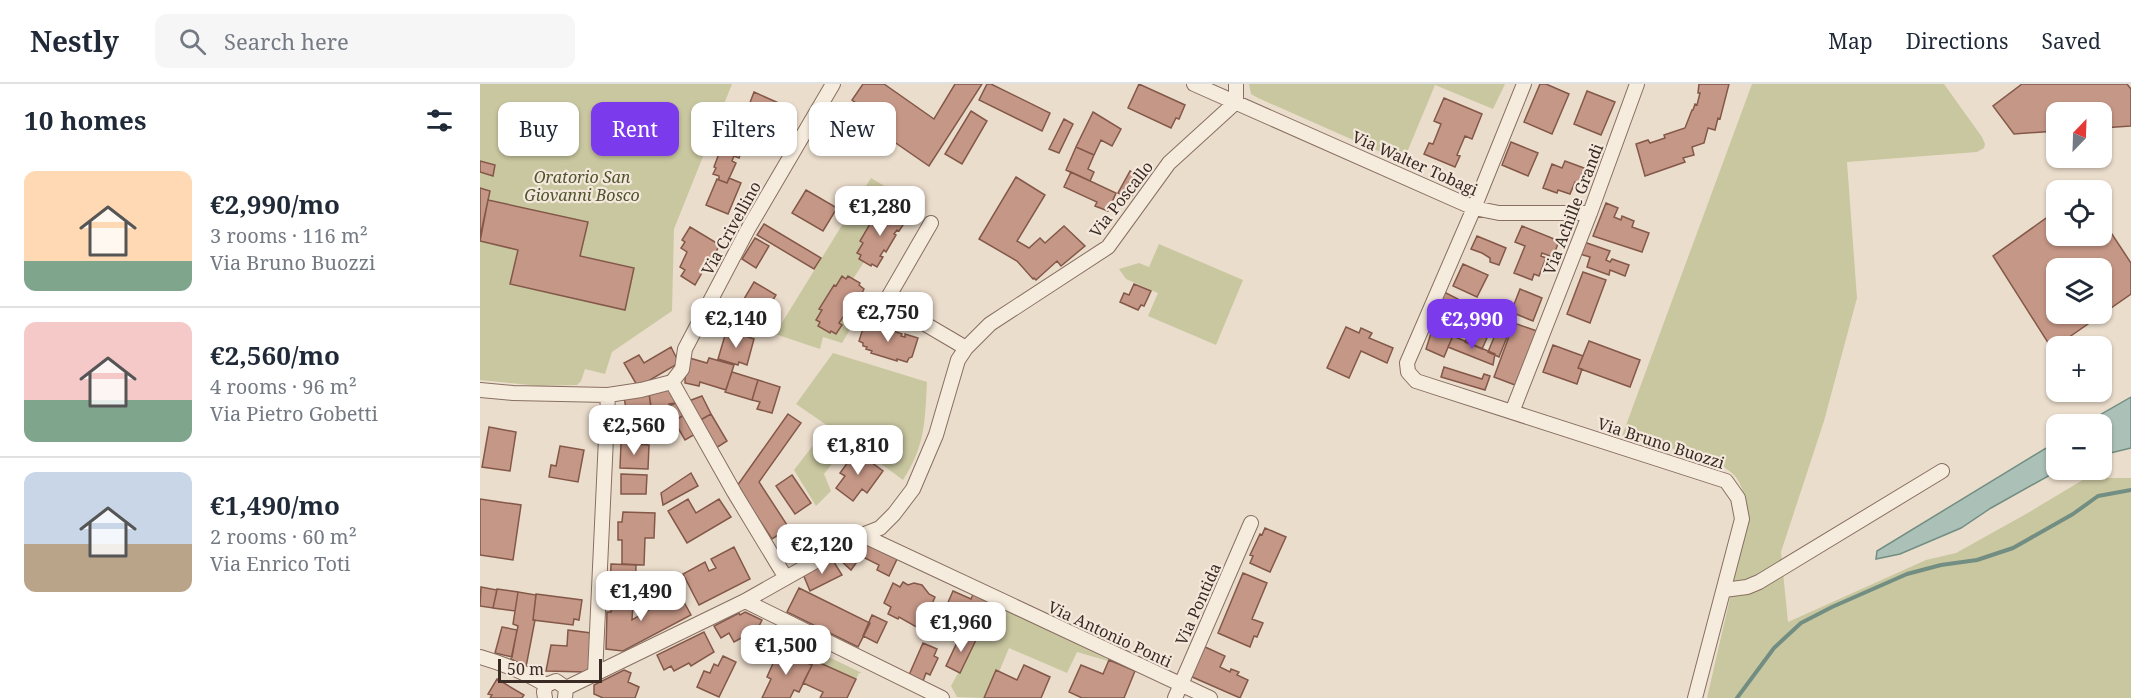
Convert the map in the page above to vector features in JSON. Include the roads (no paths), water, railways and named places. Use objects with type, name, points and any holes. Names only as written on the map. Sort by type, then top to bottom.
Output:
[{"type":"street","name":"Via Crivellino","points":[[672,382],[682,369],[685,349],[748,229],[833,84]]},
{"type":"street","name":"Via Walter Tobagi","points":[[1194,84],[1474,208],[1498,213],[1590,213]]},
{"type":"street","points":[[1236,84],[1236,102]]},
{"type":"street","points":[[1474,208],[1524,84]]},
{"type":"street","name":"Via Achille Grandi","points":[[1512,412],[1590,213],[1637,84]]},
{"type":"street","name":"Via Poscallo","points":[[568,695],[594,675],[745,602],[862,535],[880,528],[913,489],[936,435],[958,360],[966,348],[990,324],[1108,247],[1169,163],[1236,102]]},
{"type":"street","name":"Via Bruno Buozzi","points":[[1474,208],[1407,363],[1408,372],[1416,381],[1726,481],[1738,498],[1743,519],[1695,698]]},
{"type":"street","points":[[931,223],[886,300],[966,348]]},
{"type":"street","points":[[480,390],[608,395],[672,382],[786,578]]},
{"type":"street","points":[[594,675],[608,395]]},
{"type":"street","points":[[1724,590],[1747,587],[1759,582],[1942,471]]},
{"type":"street","name":"Via Pontida","points":[[1177,692],[1251,523]]},
{"type":"street","name":"Via Antonio Ponti","points":[[862,535],[1177,692],[1210,698]]},
{"type":"street","points":[[745,602],[938,697]]},
{"type":"street","points":[[480,657],[504,663],[524,672],[546,692],[556,681],[568,695]]},
{"type":"waterway","points":[[1737,698],[1774,648],[1801,623],[1907,574],[1941,565],[1977,560],[2013,548],[2073,514],[2098,496],[2131,490]]},
{"type":"park label","name":"Oratorio San Giovanni Bosco","points":[[582,186]]}]
